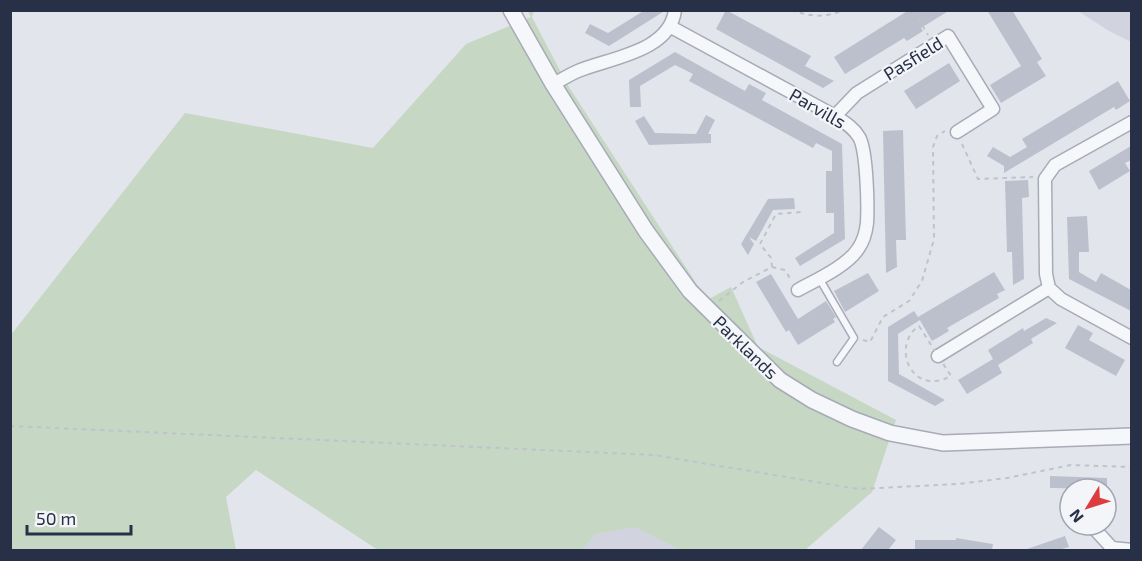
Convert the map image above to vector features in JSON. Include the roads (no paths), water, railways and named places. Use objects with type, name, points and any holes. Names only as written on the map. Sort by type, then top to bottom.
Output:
[{"type":"street","name":"Parklands","points":[[511,10],[553,84],[646,231],[690,291],[780,380],[812,400],[852,419],[890,433],[944,443],[1131,436]]},
{"type":"street","points":[[553,84],[577,71],[630,54],[660,37],[671,27],[675,10]]},
{"type":"street","name":"Parvills","points":[[671,27],[835,116],[853,128],[860,139],[864,151],[867,224],[864,240],[857,251],[846,261],[798,290]]},
{"type":"street","name":"Pasfield","points":[[835,116],[857,93],[948,36],[993,109],[957,132]]},
{"type":"street","points":[[1131,122],[1055,165],[1045,179],[1048,288],[1061,299],[1131,338]]},
{"type":"street","points":[[938,356],[1048,288]]},
{"type":"street","points":[[1102,537],[1112,548],[1131,550]]},
{"type":"lane","points":[[819,278],[854,338],[837,362]]}]
